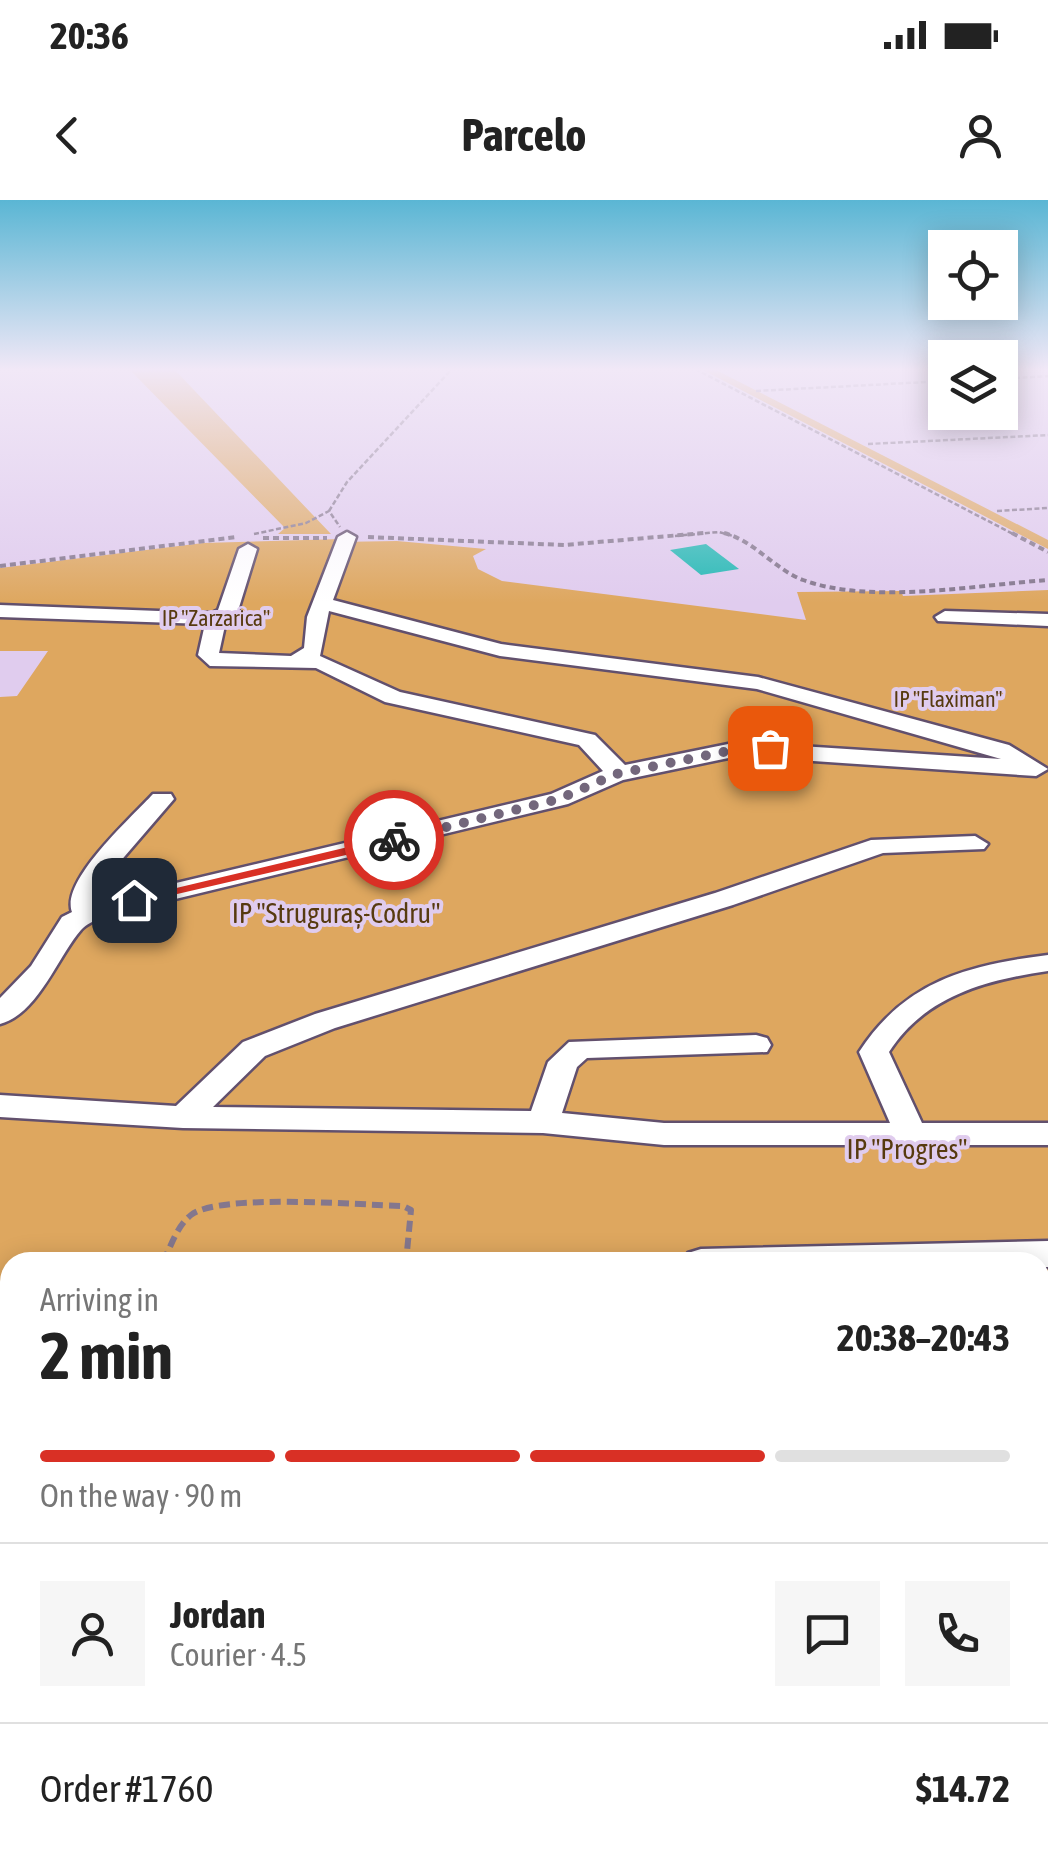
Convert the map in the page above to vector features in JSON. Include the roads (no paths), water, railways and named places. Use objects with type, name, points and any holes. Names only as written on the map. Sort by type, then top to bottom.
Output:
[{"type":"street","points":[[298,660],[314,650],[322,603],[347,537]]},
{"type":"street","points":[[0,611],[213,619],[227,614],[250,543]]},
{"type":"street","points":[[322,603],[500,650],[758,683],[970,740],[1042,769]]},
{"type":"street","points":[[945,617],[1048,620]]},
{"type":"street","points":[[213,619],[217,623],[208,654],[213,660],[235,664],[320,662],[393,697],[587,740],[613,764],[616,774]]},
{"type":"street","points":[[0,1016],[42,971],[72,922],[86,913],[559,799],[616,774],[754,748],[1042,769]]},
{"type":"street","points":[[86,913],[82,903],[87,883],[162,799]]},
{"type":"street","points":[[183,1116],[254,1049],[325,1021],[724,900],[880,845],[975,844]]},
{"type":"street","points":[[910,1133],[874,1052],[882,1036],[898,1018],[926,998],[993,969],[1048,963]]},
{"type":"street","points":[[543,1122],[563,1062],[580,1050],[756,1045]]},
{"type":"street","points":[[0,1106],[183,1116],[543,1122],[664,1134],[1048,1134]]},
{"type":"park label","name":"IP \"Zarzarica\"","points":[[216,618]]},
{"type":"park label","name":"IP \"Flaximan\"","points":[[948,699]]},
{"type":"park label","name":"IP \"Struguraș-Codru\"","points":[[336,913]]},
{"type":"park label","name":"IP \"Progres\"","points":[[907,1149]]}]
